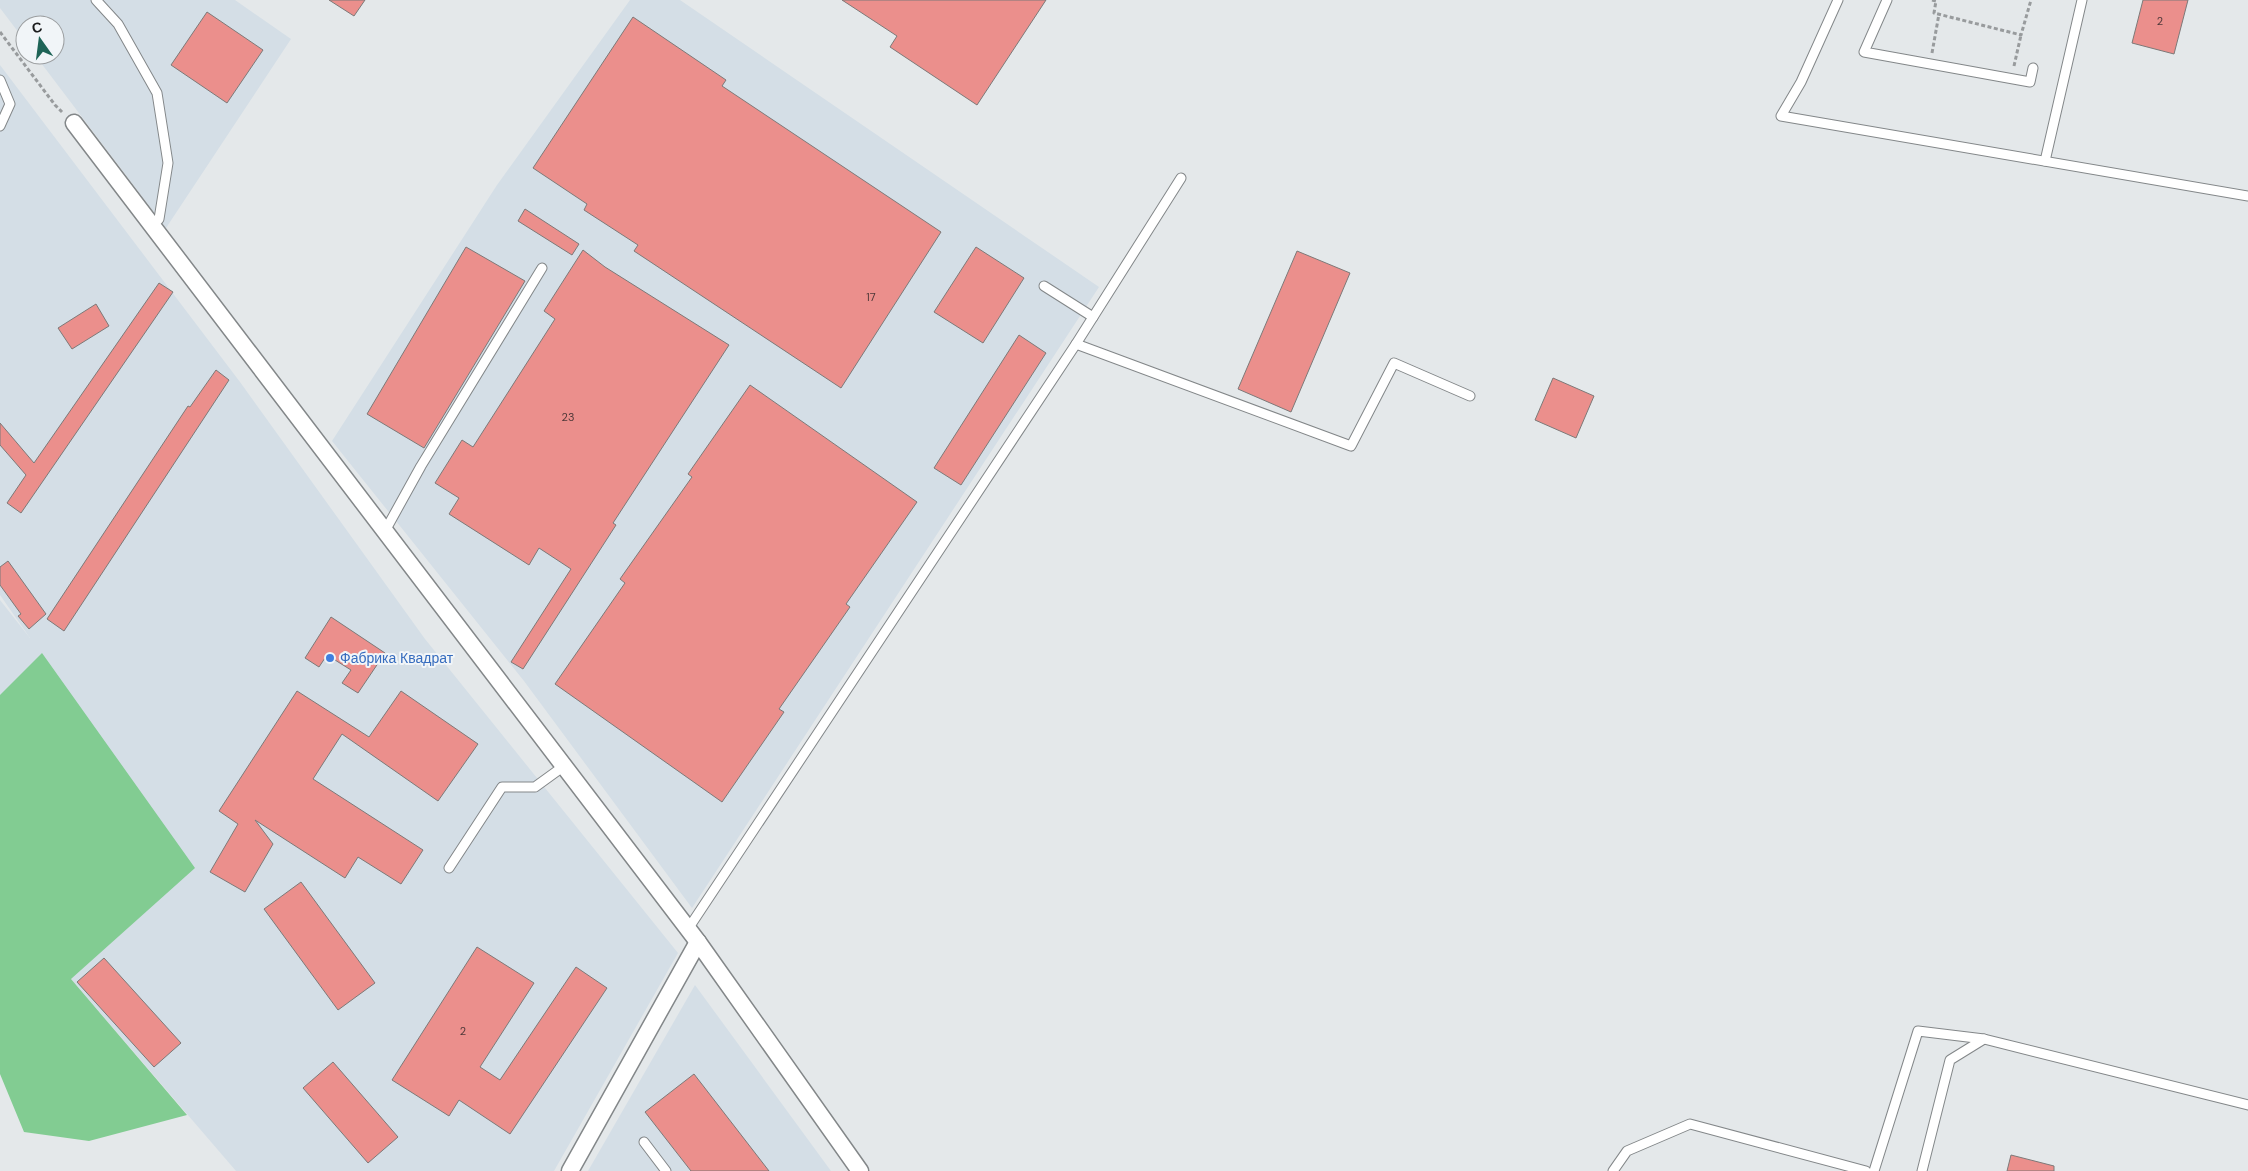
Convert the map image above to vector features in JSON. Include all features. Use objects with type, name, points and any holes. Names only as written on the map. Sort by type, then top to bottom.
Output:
[{"type":"street","points":[[74,123],[693,935],[860,1171]]},
{"type":"street","points":[[570,1171],[693,935]]},
{"type":"lane","points":[[96,0],[118,24],[157,93],[168,163],[159,219],[152,226]]},
{"type":"lane","points":[[1838,0],[1801,82],[1780,116],[2248,196]]},
{"type":"lane","points":[[1887,0],[1864,52],[2030,82],[2033,68]]},
{"type":"lane","points":[[2045,161],[2082,0]]},
{"type":"lane","points":[[0,80],[10,104],[0,126]]},
{"type":"lane","points":[[693,935],[1076,344],[1181,178]]},
{"type":"lane","points":[[384,531],[421,466],[542,268]]},
{"type":"lane","points":[[1044,286],[1093,317]]},
{"type":"lane","points":[[1076,344],[1351,446],[1394,363],[1470,396]]},
{"type":"lane","points":[[449,868],[502,786],[535,787],[564,766]]},
{"type":"lane","points":[[1874,1171],[1918,1031],[1984,1039],[2248,1106]]},
{"type":"lane","points":[[1922,1171],[1950,1060],[1984,1039]]},
{"type":"lane","points":[[1613,1171],[1627,1151],[1690,1124],[1866,1171]]},
{"type":"lane","points":[[644,1142],[666,1171]]},
{"type":"path","points":[[1935,0],[1934,13],[2022,35]]},
{"type":"path","points":[[2011,79],[2031,0]]},
{"type":"path","points":[[1930,64],[1939,14]]},
{"type":"path","points":[[0,32],[55,105],[74,123]]},
{"type":"shaded area","points":[[0,0],[235,0],[291,39],[166,228],[43,65],[65,65],[65,15],[15,15],[15,28],[0,8]]},
{"type":"shaded area","points":[[630,0],[680,0],[1099,287],[692,908],[524,681],[332,441],[497,185]]},
{"type":"shaded area","points":[[0,65],[240,382],[425,639],[678,953],[554,1171],[236,1171],[71,979],[194,868],[0,695],[0,600],[30,638],[0,595]]},
{"type":"shaded area","points":[[695,985],[831,1171],[588,1171]]},
{"type":"green space","points":[[42,653],[195,868],[71,979],[187,1115],[89,1141],[24,1132],[0,1074],[0,695]]},
{"type":"building","points":[[329,0],[365,0],[354,16]]},
{"type":"building","points":[[842,0],[1046,0],[977,105],[890,47],[897,36]]},
{"type":"building","points":[[2143,0],[2188,0],[2174,54],[2132,43]]},
{"type":"building","points":[[207,12],[263,50],[227,103],[171,65]]},
{"type":"building","points":[[633,17],[726,80],[722,86],[941,232],[841,388],[634,251],[638,245],[584,210],[587,204],[533,168]]},
{"type":"building","points":[[525,209],[579,244],[572,255],[518,221]]},
{"type":"building","points":[[466,247],[525,281],[424,448],[367,414]]},
{"type":"building","points":[[976,247],[1024,278],[983,343],[934,312]]},
{"type":"building","points":[[583,250],[605,267],[729,345],[613,523],[616,525],[523,669],[511,662],[571,569],[539,548],[529,565],[449,514],[459,498],[435,483],[462,440],[473,447],[555,319],[544,311]]},
{"type":"building","points":[[1297,251],[1350,273],[1291,412],[1238,389]]},
{"type":"building","points":[[159,283],[173,292],[21,513],[7,503],[26,475],[0,445],[0,423],[34,463]]},
{"type":"building","points":[[96,304],[109,326],[72,349],[58,328]]},
{"type":"building","points":[[1019,335],[1046,353],[961,485],[934,468]]},
{"type":"building","points":[[216,370],[229,380],[64,631],[47,619],[188,406],[190,407]]},
{"type":"building","points":[[1553,378],[1594,396],[1576,438],[1535,420]]},
{"type":"building","points":[[750,385],[917,502],[846,604],[850,607],[779,709],[784,712],[722,802],[555,684],[625,583],[620,579],[692,477],[688,474]]},
{"type":"building","points":[[8,561],[46,614],[29,629],[18,616],[21,614],[0,585],[0,567]]},
{"type":"building","points":[[331,617],[385,653],[358,693],[342,683],[351,670],[327,655],[319,667],[305,658]]},
{"type":"building","points":[[297,691],[369,737],[401,691],[478,744],[438,801],[342,734],[313,779],[423,850],[401,884],[358,857],[345,878],[255,820],[273,844],[245,892],[210,872],[238,824],[219,811]]},
{"type":"building","points":[[301,882],[375,983],[338,1010],[264,909]]},
{"type":"building","points":[[477,947],[534,983],[480,1067],[500,1080],[576,967],[607,988],[510,1134],[459,1100],[449,1116],[392,1080]]},
{"type":"building","points":[[104,958],[181,1043],[154,1067],[77,982]]},
{"type":"building","points":[[333,1062],[398,1137],[368,1163],[303,1088]]},
{"type":"building","points":[[694,1074],[769,1171],[691,1171],[645,1112]]},
{"type":"building","points":[[2011,1155],[2054,1166],[2054,1171],[2007,1171]]},
{"type":"place","name":"Фабрика Квадрат","points":[[330,658]]}]
